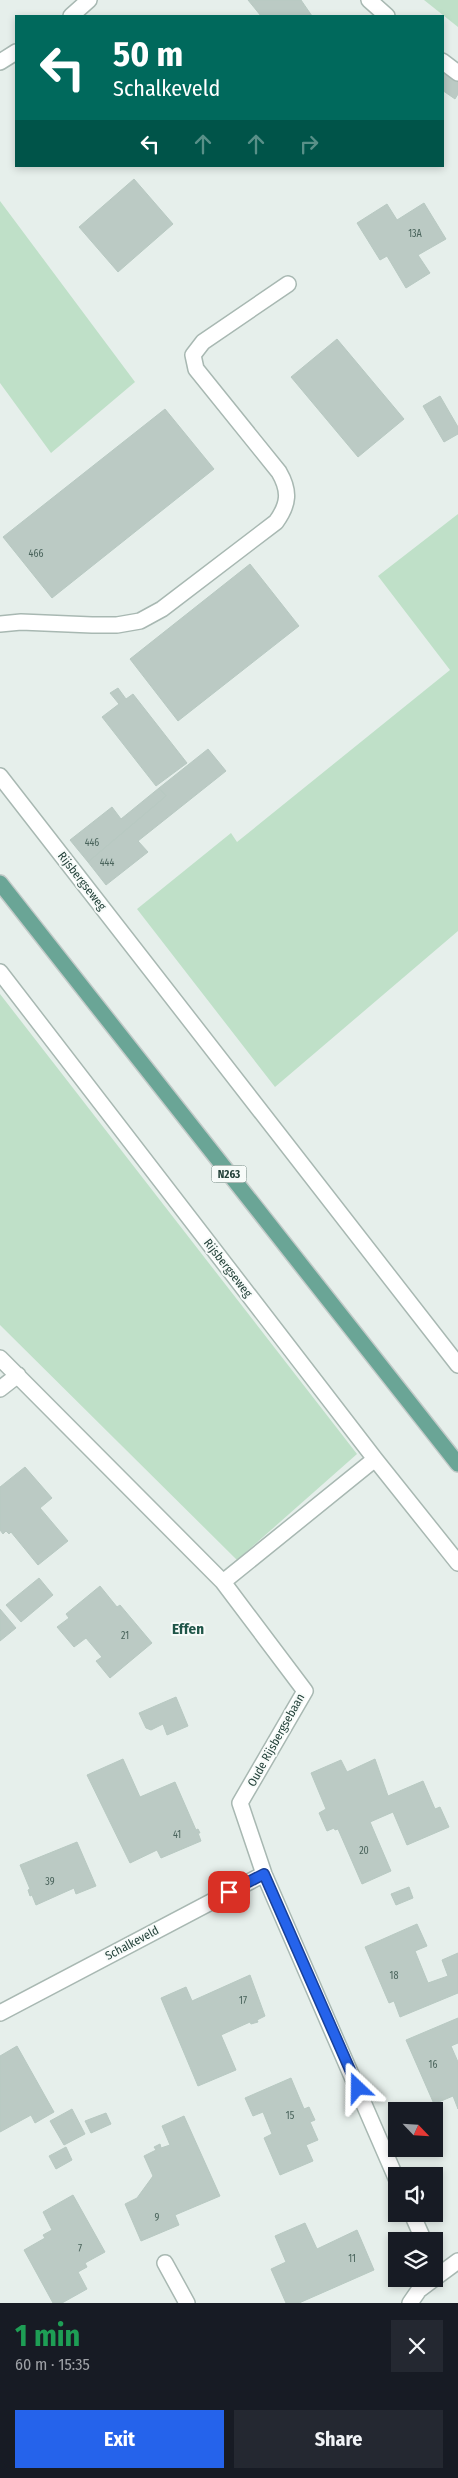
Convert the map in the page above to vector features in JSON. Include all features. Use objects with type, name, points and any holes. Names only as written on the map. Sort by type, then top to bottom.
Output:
[{"type":"main road","name":"N263","points":[[0,883],[458,1464]]},
{"type":"street","points":[[71,15],[90,0]]},
{"type":"street","points":[[369,0],[386,15]]},
{"type":"street","points":[[0,62],[15,53]]},
{"type":"street","points":[[444,62],[458,73]]},
{"type":"street","points":[[0,624],[21,622],[117,625],[140,621],[162,609],[276,522],[284,510],[288,498],[286,484],[279,472],[196,369],[193,355],[203,342],[288,284]]},
{"type":"street","name":"Rijsbergseweg","points":[[0,776],[458,1365]]},
{"type":"street","name":"Rijsbergseweg","points":[[0,972],[375,1459],[458,1563]]},
{"type":"street","name":"Oude Rijsbergsebaan","points":[[0,1358],[223,1582],[305,1691],[240,1803],[264,1874],[391,2167]]},
{"type":"street","points":[[0,1389],[18,1375]]},
{"type":"street","points":[[223,1582],[375,1459]]},
{"type":"street","name":"Schalkeveld","points":[[0,2013],[264,1874]]},
{"type":"street","points":[[443,2267],[458,2261]]},
{"type":"street","points":[[166,2263],[187,2303]]},
{"type":"street","points":[[410,2303],[422,2287]]},
{"type":"green space","points":[[424,0],[458,0],[458,27]]},
{"type":"green space","points":[[0,201],[135,382],[51,453],[0,383]]},
{"type":"green space","points":[[458,514],[458,931],[275,1087],[137,909],[231,833],[237,842],[450,670],[378,576]]},
{"type":"green space","points":[[0,994],[357,1454],[237,1560],[0,1325]]},
{"type":"building","points":[[248,0],[301,0],[311,15],[260,15]]},
{"type":"building","points":[[444,71],[458,77],[458,94],[455,99],[444,91]]},
{"type":"building","points":[[134,179],[173,224],[118,272],[79,227]]},
{"type":"building","points":[[424,203],[446,239],[418,255],[430,273],[406,288],[387,256],[380,260],[357,223],[387,204],[397,220]]},
{"type":"building","points":[[337,339],[404,419],[358,457],[291,377]]},
{"type":"building","points":[[440,396],[458,427],[458,434],[444,442],[423,406]]},
{"type":"building","points":[[165,409],[214,469],[52,598],[3,537]]},
{"type":"building","points":[[250,564],[299,626],[178,721],[130,659]]},
{"type":"building","points":[[118,688],[126,699],[133,694],[187,763],[156,786],[102,717],[119,704],[110,693]]},
{"type":"building","points":[[208,749],[226,771],[138,841],[148,852],[106,885],[88,862],[166,796],[159,788]]},
{"type":"building","points":[[159,788],[166,796],[88,862],[70,840],[112,807],[121,819]]},
{"type":"building","points":[[25,1467],[52,1498],[40,1508],[68,1541],[38,1565],[11,1532],[9,1534],[6,1531],[3,1534],[0,1530],[0,1487]]},
{"type":"building","points":[[39,1578],[53,1595],[21,1622],[6,1605]]},
{"type":"building","points":[[100,1586],[117,1607],[120,1605],[152,1643],[110,1678],[96,1661],[102,1657],[86,1638],[74,1647],[57,1627],[69,1618],[66,1614]]},
{"type":"building","points":[[0,1609],[16,1628],[0,1641]]},
{"type":"building","points":[[176,1697],[188,1726],[167,1735],[163,1724],[151,1730],[146,1728],[139,1713]]},
{"type":"building","points":[[123,1759],[140,1797],[175,1782],[196,1830],[198,1829],[200,1833],[198,1833],[201,1841],[161,1858],[157,1850],[130,1863],[87,1775]]},
{"type":"building","points":[[375,1759],[388,1796],[423,1781],[435,1809],[440,1807],[449,1827],[407,1845],[393,1812],[370,1822],[391,1871],[362,1884],[338,1829],[335,1830],[334,1828],[327,1831],[319,1813],[326,1809],[311,1773],[341,1760],[347,1772]]},
{"type":"building","points":[[77,1842],[96,1886],[76,1894],[74,1888],[36,1905],[32,1895],[30,1896],[28,1890],[30,1889],[20,1865]]},
{"type":"building","points":[[409,1887],[413,1898],[396,1905],[391,1894]]},
{"type":"building","points":[[417,1924],[427,1946],[415,1951],[428,1983],[448,1976],[442,1960],[458,1953],[458,1993],[400,2017],[394,2001],[389,2003],[365,1947]]},
{"type":"building","points":[[250,1975],[265,2016],[257,2020],[258,2022],[251,2024],[250,2022],[221,2035],[236,2070],[198,2086],[161,1998],[186,1987],[192,2001]]},
{"type":"building","points":[[458,2018],[458,2043],[451,2046],[458,2062],[458,2109],[453,2096],[439,2102],[433,2102],[406,2040]]},
{"type":"building","points":[[17,2046],[54,2112],[35,2123],[31,2115],[0,2132],[0,2056]]},
{"type":"building","points":[[291,2078],[304,2109],[309,2107],[315,2120],[310,2122],[318,2140],[306,2145],[313,2161],[280,2175],[264,2138],[272,2134],[263,2112],[253,2116],[245,2098]]},
{"type":"building","points":[[72,2109],[85,2134],[64,2145],[50,2121]]},
{"type":"building","points":[[106,2113],[111,2124],[91,2133],[85,2121]]},
{"type":"building","points":[[184,2116],[220,2196],[175,2215],[179,2225],[141,2241],[125,2204],[137,2198],[153,2176],[144,2156],[156,2150],[154,2147],[160,2144],[161,2148],[170,2145],[162,2126]]},
{"type":"building","points":[[66,2147],[72,2160],[56,2169],[49,2156]]},
{"type":"building","points":[[73,2195],[105,2252],[85,2263],[87,2267],[78,2272],[87,2289],[62,2303],[53,2303],[24,2250],[45,2238],[43,2235],[52,2230],[43,2212]]},
{"type":"building","points":[[305,2223],[317,2249],[357,2230],[374,2270],[299,2303],[286,2303],[271,2269],[286,2262],[275,2236]]},
{"type":"district","name":"Effen","points":[[188,1629]]},
{"type":"route","points":[[229,1892],[264,1874],[358,2088]]}]
